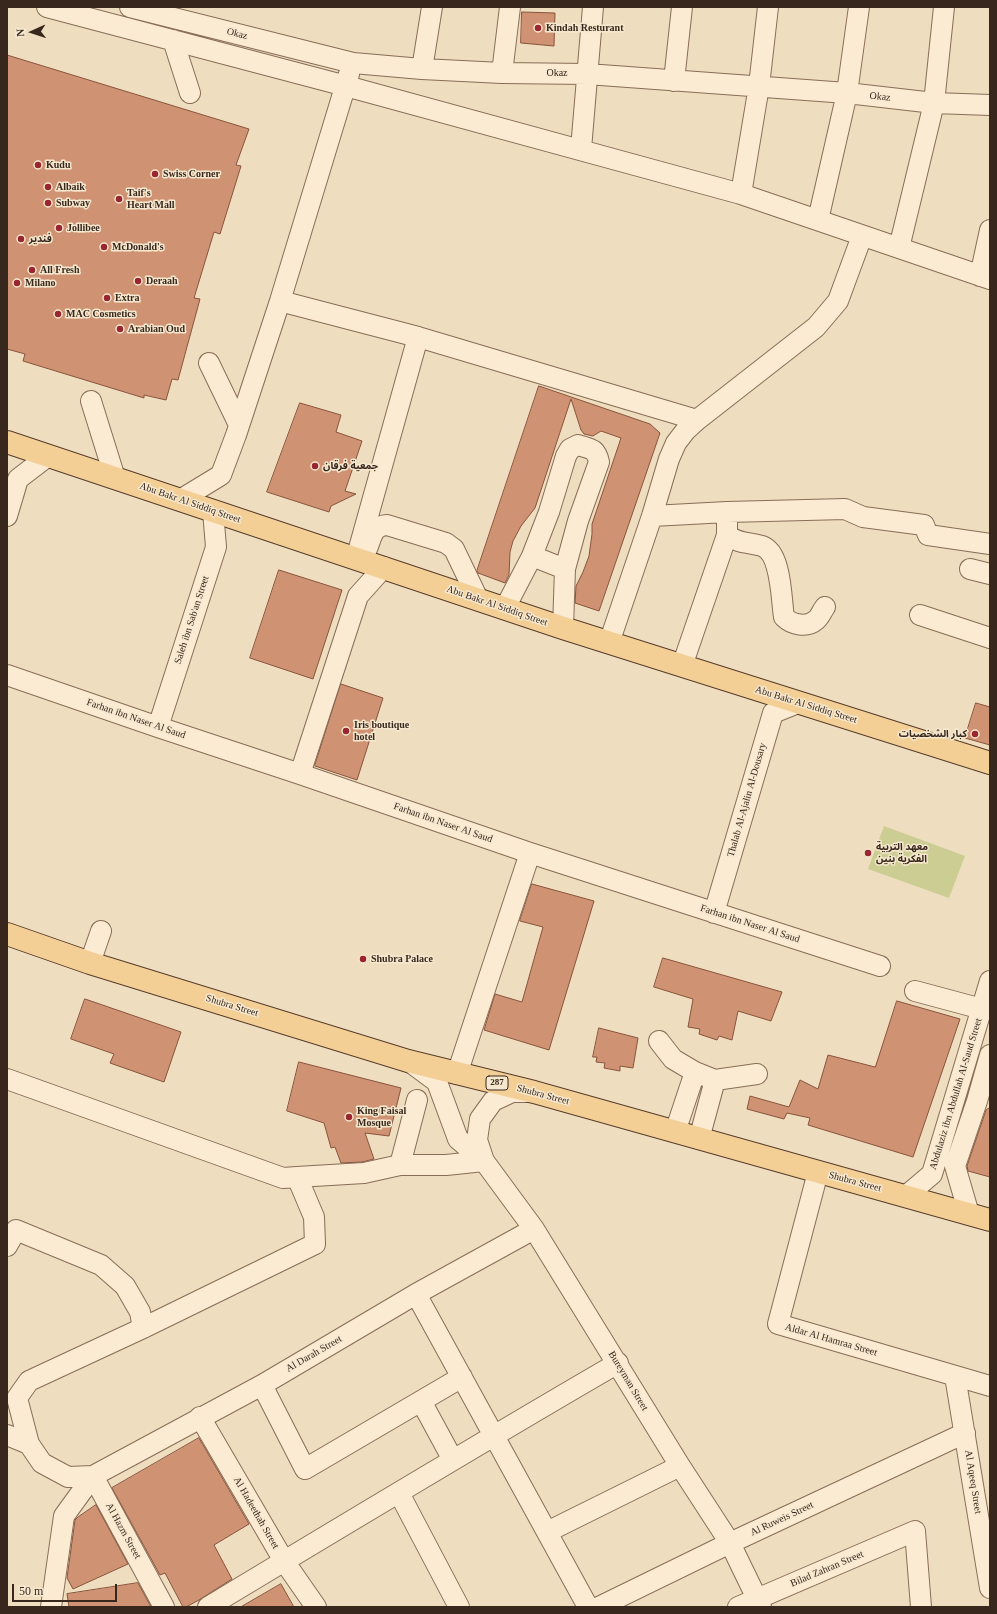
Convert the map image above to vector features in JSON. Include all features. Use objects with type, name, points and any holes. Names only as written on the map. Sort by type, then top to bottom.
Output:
[{"type":"main road","name":"Abu Bakr Al Siddiq Street","points":[[7,442],[384,567],[562,628],[990,763]]},
{"type":"main road","name":"Shubra Street","points":[[7,934],[90,963],[408,1061],[534,1092],[990,1220]]},
{"type":"street","points":[[47,7],[581,149],[741,194],[985,278],[990,230]]},
{"type":"street","name":"Okaz","points":[[130,7],[353,62],[422,69],[502,73],[587,74],[847,93],[934,103],[990,105]]},
{"type":"street","points":[[422,69],[432,7]]},
{"type":"street","points":[[502,73],[510,7]]},
{"type":"street","points":[[581,149],[593,7]]},
{"type":"street","points":[[674,81],[682,7]]},
{"type":"street","points":[[741,194],[759,86],[768,7]]},
{"type":"street","points":[[818,220],[847,93],[859,7]]},
{"type":"street","points":[[899,248],[934,103],[944,7]]},
{"type":"street","points":[[173,40],[190,93]]},
{"type":"street","points":[[180,500],[221,475],[280,301],[353,62]]},
{"type":"street","points":[[608,643],[652,516],[669,458],[676,443],[686,430],[697,420],[816,327],[829,313],[838,301],[862,236]]},
{"type":"street","points":[[280,301],[418,337],[697,420]]},
{"type":"street","points":[[360,560],[418,337]]},
{"type":"street","points":[[209,363],[239,425]]},
{"type":"street","points":[[90,402],[115,478]]},
{"type":"street","points":[[505,608],[532,556],[549,512],[566,456],[570,449],[578,445],[594,449],[599,462],[578,521],[565,569],[562,628]]},
{"type":"street","points":[[7,516],[18,479],[48,456]]},
{"type":"street","points":[[652,516],[727,512],[845,509],[863,517],[924,525],[928,535],[990,544]]},
{"type":"street","name":"Saleh ibn Sab'an Street","points":[[158,728],[216,547],[213,511]]},
{"type":"street","points":[[549,512],[578,521]]},
{"type":"street","points":[[682,666],[727,535],[727,512]]},
{"type":"street","points":[[360,560],[375,530],[380,525],[387,525],[446,543],[454,549],[478,599]]},
{"type":"street","points":[[727,535],[734,541],[764,547],[772,556],[778,567],[784,618],[789,622],[803,625],[811,624],[817,620],[825,607]]},
{"type":"street","points":[[532,556],[565,569]]},
{"type":"street","points":[[300,774],[358,596],[384,567]]},
{"type":"street","points":[[970,569],[990,574]]},
{"type":"street","points":[[920,615],[990,638]]},
{"type":"street","name":"Farhan ibn Naser Al Saud","points":[[7,675],[158,728],[300,774],[530,853],[880,966]]},
{"type":"street","name":"Thalab Al-Ajalin Al-Dousary","points":[[714,913],[773,713],[798,703]]},
{"type":"street","points":[[457,1074],[530,853]]},
{"type":"street","points":[[90,963],[101,931]]},
{"type":"street","name":"Abdulaziz ibn Abdullah Al-Saud Street","points":[[906,1196],[932,1174],[990,981]]},
{"type":"street","points":[[915,991],[982,1009]]},
{"type":"street","points":[[659,1041],[673,1059],[694,1072],[715,1080],[757,1074]]},
{"type":"street","name":"Abdulaziz ibn Abdullah Al-Saud Street","points":[[969,1214],[955,1166],[983,1103],[990,1055]]},
{"type":"street","points":[[408,1061],[436,1082],[458,1139],[484,1161]]},
{"type":"street","points":[[675,1132],[694,1072]]},
{"type":"street","points":[[7,1079],[283,1178],[364,1173],[400,1165],[446,1165],[484,1161]]},
{"type":"street","points":[[698,1139],[715,1080]]},
{"type":"street","points":[[484,1161],[477,1140],[480,1119],[484,1113],[493,1101],[512,1092],[534,1092]]},
{"type":"street","points":[[400,1165],[417,1100]]},
{"type":"street","name":"Bureyman Street","points":[[484,1161],[534,1229],[618,1363],[680,1466],[730,1543],[759,1603]]},
{"type":"street","name":"Aldar Al Hamraa Street","points":[[818,1172],[778,1324],[990,1386]]},
{"type":"street","points":[[93,1476],[68,1477],[42,1463],[29,1444],[17,1398],[29,1381],[143,1328],[315,1244],[314,1217],[296,1177]]},
{"type":"street","name":"Al Darah Street","points":[[93,1476],[200,1417],[262,1385],[416,1294],[534,1229]]},
{"type":"street","points":[[7,1246],[16,1230],[101,1265],[125,1286],[140,1312],[143,1328]]},
{"type":"street","points":[[416,1294],[588,1607]]},
{"type":"street","points":[[208,1607],[618,1363]]},
{"type":"street","name":"Al Aqeeq Street","points":[[955,1376],[965,1433],[984,1521],[990,1588]]},
{"type":"street","points":[[262,1385],[305,1469],[462,1377]]},
{"type":"street","points":[[420,1401],[453,1460]]},
{"type":"street","name":"Al Hadeethah Street","points":[[200,1417],[284,1561],[316,1607]]},
{"type":"street","name":"Al Ruweis Street","points":[[599,1607],[730,1543],[965,1433]]},
{"type":"street","points":[[7,1435],[29,1444]]},
{"type":"street","points":[[547,1532],[680,1466]]},
{"type":"street","points":[[51,1607],[64,1516],[93,1476]]},
{"type":"street","name":"Al Hazm Street","points":[[93,1476],[164,1607]]},
{"type":"street","points":[[399,1493],[459,1607]]},
{"type":"street","name":"Bilad Zahran Street","points":[[738,1607],[759,1603],[915,1531],[921,1607]]},
{"type":"green space","points":[[884,826],[965,856],[949,898],[868,869]]},
{"type":"building","name":"Kindah Resturant","points":[[522,12],[555,13],[554,46],[521,43]]},
{"type":"building","name":"Taif's Heart Mall","points":[[7,55],[249,129],[236,165],[241,166],[220,234],[214,232],[194,298],[200,299],[178,380],[172,379],[166,400],[144,395],[144,398],[23,361],[25,354],[7,349]]},
{"type":"building","points":[[539,386],[650,424],[660,433],[599,611],[575,603],[576,586],[589,556],[592,524],[621,438],[601,431],[593,436],[584,434],[581,430],[571,399],[535,508],[521,526],[513,541],[510,552],[509,575],[505,583],[478,573],[477,571]]},
{"type":"building","name":"جمعية فرقان","points":[[300,403],[341,415],[336,432],[362,441],[345,491],[356,494],[331,506],[329,512],[267,492]]},
{"type":"building","points":[[279,570],[342,590],[313,679],[250,658]]},
{"type":"building","name":"Iris boutique hotel","points":[[341,684],[383,698],[357,780],[315,766]]},
{"type":"building","points":[[976,703],[990,707],[990,745],[965,738]]},
{"type":"building","points":[[532,884],[594,901],[549,1050],[484,1030],[495,994],[522,1002],[543,927],[520,921]]},
{"type":"building","points":[[663,958],[782,992],[771,1021],[738,1011],[732,1040],[719,1036],[717,1040],[699,1034],[700,1029],[688,1027],[693,999],[654,987]]},
{"type":"building","points":[[85,999],[181,1032],[164,1082],[110,1063],[114,1054],[71,1039]]},
{"type":"building","points":[[897,1001],[960,1019],[913,1157],[808,1125],[810,1118],[787,1113],[784,1119],[747,1109],[750,1096],[789,1107],[800,1080],[818,1089],[828,1055],[875,1067]]},
{"type":"building","points":[[599,1028],[638,1038],[633,1068],[620,1066],[620,1071],[604,1068],[605,1063],[596,1062],[597,1057],[593,1057]]},
{"type":"building","name":"King Faisal Mosque","points":[[299,1062],[401,1088],[389,1136],[365,1133],[374,1159],[362,1162],[341,1163],[335,1147],[331,1148],[324,1123],[287,1111]]},
{"type":"building","points":[[990,1108],[990,1177],[968,1171],[967,1166],[986,1110]]},
{"type":"building","points":[[199,1438],[249,1524],[214,1545],[232,1579],[199,1600],[186,1607],[183,1607],[165,1573],[160,1575],[112,1488]]},
{"type":"building","points":[[96,1505],[128,1564],[73,1589],[67,1578],[75,1520]]},
{"type":"building","points":[[138,1583],[151,1607],[69,1607],[67,1594]]},
{"type":"building","points":[[281,1584],[294,1607],[241,1607]]},
{"type":"place","name":"Kindah Resturant","points":[[538,28]]},
{"type":"place","name":"Kudu","points":[[38,165]]},
{"type":"place","name":"Swiss Corner","points":[[155,174]]},
{"type":"place","name":"Albaik","points":[[48,187]]},
{"type":"place","name":"Taif's Heart Mall","points":[[119,199]]},
{"type":"place","name":"Subway","points":[[48,203]]},
{"type":"place","name":"Jollibee","points":[[59,228]]},
{"type":"place","name":"فندير","points":[[21,239]]},
{"type":"place","name":"McDonald's","points":[[104,247]]},
{"type":"place","name":"All Fresh","points":[[32,270]]},
{"type":"place","name":"Deraah","points":[[138,281]]},
{"type":"place","name":"Milano","points":[[17,283]]},
{"type":"place","name":"Extra","points":[[107,298]]},
{"type":"place","name":"MAC Cosmetics","points":[[58,314]]},
{"type":"place","name":"Arabian Oud","points":[[120,329]]},
{"type":"place","name":"جمعية فرقان","points":[[315,466]]},
{"type":"place","name":"Iris boutique hotel","points":[[346,731]]},
{"type":"place","name":"كبار الشخصيات","points":[[975,734]]},
{"type":"place","name":"معهد التربية الفكرية بنين","points":[[868,853]]},
{"type":"place","name":"Shubra Palace","points":[[363,959]]},
{"type":"place","name":"King Faisal Mosque","points":[[349,1117]]}]
